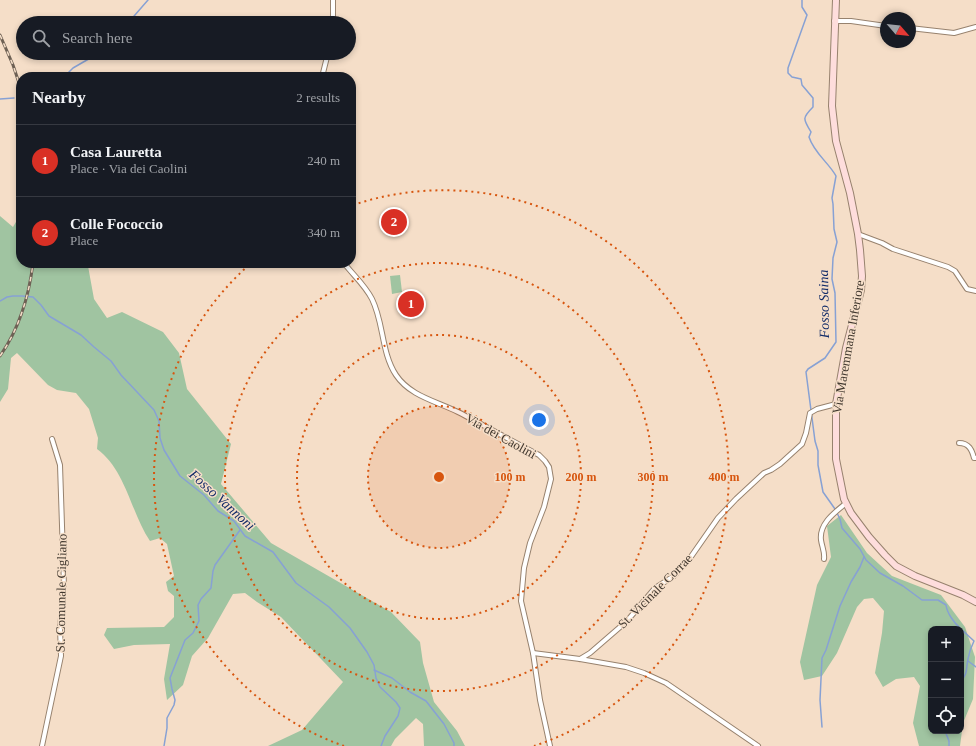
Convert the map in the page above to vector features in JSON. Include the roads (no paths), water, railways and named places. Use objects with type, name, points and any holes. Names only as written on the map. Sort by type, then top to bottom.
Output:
[{"type":"main road","name":"Via Maremmana Inferiore","points":[[836,0],[834,21],[832,106],[836,141],[850,193],[858,234],[861,290],[845,353],[836,404],[836,458],[845,504],[885,555],[896,566],[914,576],[963,595],[976,602]]},
{"type":"street","points":[[332,16],[333,0]]},
{"type":"street","points":[[834,21],[852,21],[880,25]]},
{"type":"street","points":[[916,29],[954,33],[976,27]]},
{"type":"street","points":[[323,72],[326,60]]},
{"type":"street","points":[[858,234],[893,249],[948,267],[955,271],[967,289],[976,291]]},
{"type":"street","name":"Via dei Caolini","points":[[348,268],[372,299],[381,326],[388,358],[401,381],[425,399],[454,410],[539,456],[545,461],[549,468],[551,480],[548,494],[530,543],[524,568],[521,601],[533,653],[540,700],[550,746]]},
{"type":"street","name":"St. Vicinale Corrae","points":[[580,659],[590,653],[627,621],[655,588],[674,576],[688,561],[718,518],[736,499],[764,473],[780,464],[802,444],[806,434],[810,414],[817,409],[836,404]]},
{"type":"street","name":"St. Comunale Cigliano","points":[[42,746],[60,656],[60,628],[64,586],[60,465],[52,438]]},
{"type":"street","points":[[959,443],[965,443],[970,447],[974,458],[976,458]]},
{"type":"street","points":[[824,559],[825,550],[821,541],[821,532],[828,518],[845,504]]},
{"type":"street","points":[[533,653],[626,667],[644,673],[666,683],[758,746]]},
{"type":"waterway","points":[[134,16],[148,0]]},
{"type":"waterway","name":"Fosso Saina","points":[[802,0],[802,7],[807,15],[788,68],[788,73],[792,77],[801,79],[802,85],[813,98],[813,107],[805,116],[806,124],[811,132],[809,137],[814,148],[836,176],[832,198],[834,229],[837,242],[833,258],[832,279],[835,293],[836,342],[825,358],[808,369],[806,372],[823,492],[835,509],[840,519],[842,528],[860,549],[866,560],[880,573],[903,586],[922,600],[938,600],[946,605],[951,618],[958,626]]},
{"type":"waterway","points":[[69,72],[87,60]]},
{"type":"waterway","points":[[0,99],[14,98]]},
{"type":"waterway","name":"Fosso Vannoni","points":[[0,301],[7,297],[13,296],[33,297],[49,316],[81,335],[111,361],[121,375],[154,410],[159,421],[160,438],[164,450],[180,476],[204,495],[218,511],[234,521],[245,536],[273,552],[296,583],[329,607],[350,628],[367,652],[374,665],[376,678],[380,687],[396,702],[400,708],[398,716],[385,736],[381,746]]},
{"type":"waterway","points":[[164,746],[167,718],[175,700],[170,678],[185,640],[193,633],[199,621],[198,605],[201,599],[211,588],[215,565],[240,530]]},
{"type":"waterway","points":[[822,727],[820,700],[822,658],[840,606],[864,557]]},
{"type":"waterway","name":"Fosso Saina","points":[[964,632],[974,641],[969,654],[966,673],[964,676]]},
{"type":"waterway","name":"Fosso Saina","points":[[968,661],[976,667]]},
{"type":"waterway","points":[[374,670],[392,678],[410,692],[426,701],[444,724],[454,743],[454,746]]},
{"type":"waterway","points":[[946,734],[949,746]]},
{"type":"railway","points":[[0,35],[16,74]]},
{"type":"railway","points":[[0,356],[7,346],[18,323],[26,300],[32,268]]},
{"type":"place","name":"Colle Fococcio","points":[[394,222]]},
{"type":"place","name":"Casa Lauretta","points":[[411,304]]}]
